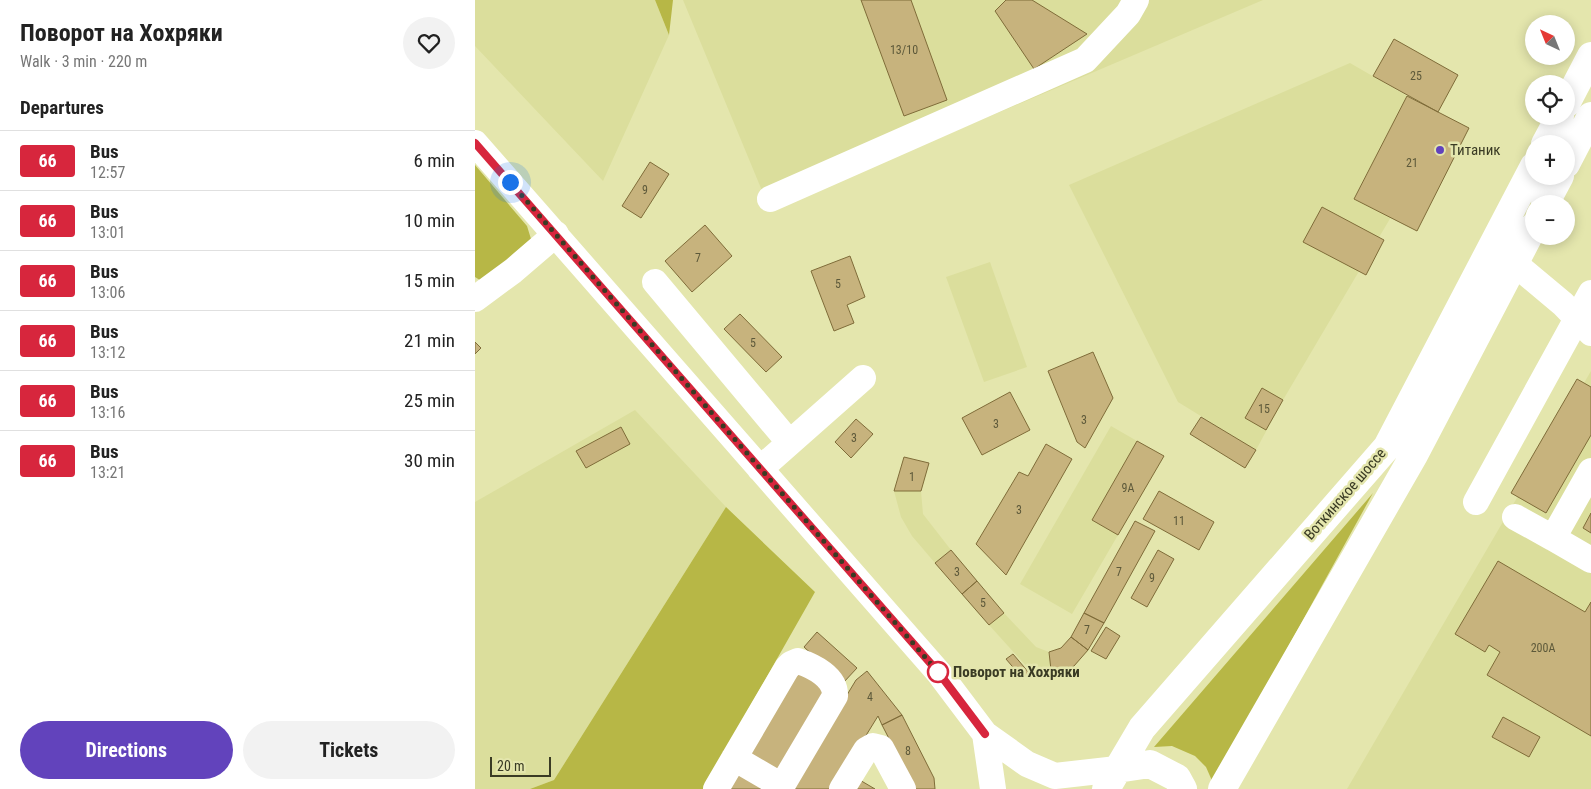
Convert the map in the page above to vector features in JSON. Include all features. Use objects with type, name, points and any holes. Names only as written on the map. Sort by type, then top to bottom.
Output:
[{"type":"main road","points":[[1575,87],[1591,56]]},
{"type":"main road","points":[[1575,147],[1591,116]]},
{"type":"main road","name":"Воткинское шоссе","points":[[1111,779],[1142,728],[1387,447],[1525,183]]},
{"type":"main road","name":"Воткинское шоссе","points":[[1222,789],[1414,455],[1525,243]]},
{"type":"main road","points":[[1111,779],[1150,764],[1177,778],[1183,789]]},
{"type":"street","points":[[770,199],[1085,60],[1128,14],[1136,0]]},
{"type":"street","points":[[475,143],[939,673],[985,734],[1027,764],[1055,776],[1111,779]]},
{"type":"street","points":[[475,299],[513,271],[556,234]]},
{"type":"street","points":[[1514,263],[1563,304],[1584,326]]},
{"type":"street","points":[[655,282],[789,442]]},
{"type":"street","points":[[1476,502],[1584,326],[1591,293]]},
{"type":"street","points":[[760,469],[863,378]]},
{"type":"street","points":[[1553,538],[1591,472]]},
{"type":"street","points":[[1515,516],[1591,560]]},
{"type":"street","points":[[716,789],[734,758],[787,668],[794,662],[804,663],[832,681],[835,696],[781,788],[734,758]]},
{"type":"street","points":[[985,734],[993,789]]},
{"type":"street","points":[[842,789],[866,750],[873,746],[881,748],[903,789]]},
{"type":"shaded area","points":[[475,0],[655,0],[669,35],[603,181],[475,46]]},
{"type":"shaded area","points":[[655,0],[673,0],[669,35]]},
{"type":"shaded area","points":[[683,0],[1263,0],[770,210]]},
{"type":"shaded area","points":[[1350,63],[1407,96],[1354,198],[1391,217],[1283,400],[1256,450],[1178,402],[1069,185]]},
{"type":"shaded area","points":[[475,165],[527,226],[531,239],[483,282],[475,277]]},
{"type":"shaded area","points":[[990,262],[1027,367],[984,382],[946,277]]},
{"type":"shaded area","points":[[1591,371],[1591,789],[1347,789]]},
{"type":"shaded area","points":[[635,410],[726,507],[554,780],[530,789],[475,789],[475,502]]},
{"type":"shaded area","points":[[1111,426],[1137,441],[1092,520],[1118,535],[1072,614],[1020,584]]},
{"type":"shaded area","points":[[894,491],[921,491],[923,514],[951,550],[935,563],[912,536],[901,517]]},
{"type":"shaded area","points":[[1373,493],[1213,783],[1206,767],[1195,756],[1172,746],[1154,747]]},
{"type":"shaded area","points":[[726,507],[815,592],[703,789],[530,789],[554,780]]},
{"type":"shaded area","points":[[1004,613],[1036,647],[1049,652],[1052,679],[1029,669],[989,625]]},
{"type":"building","points":[[861,0],[911,0],[947,100],[904,116]]},
{"type":"building","points":[[1006,0],[1032,0],[1087,34],[1034,69],[995,11]]},
{"type":"building","points":[[1394,39],[1458,75],[1438,112],[1373,76]]},
{"type":"building","name":"Титаник","points":[[1407,96],[1469,128],[1417,231],[1354,199]]},
{"type":"building","points":[[650,162],[669,174],[641,218],[622,206]]},
{"type":"building","points":[[1322,207],[1384,240],[1366,275],[1303,242]]},
{"type":"building","points":[[705,225],[732,256],[692,292],[665,261]]},
{"type":"building","points":[[850,256],[865,297],[847,305],[854,323],[834,331],[811,271]]},
{"type":"building","points":[[740,314],[782,357],[766,372],[724,329]]},
{"type":"building","points":[[475,342],[481,348],[475,354]]},
{"type":"building","points":[[1093,352],[1113,398],[1085,448],[1077,442],[1048,371]]},
{"type":"building","points":[[1577,379],[1591,387],[1591,435],[1546,513],[1511,493]]},
{"type":"building","points":[[1262,388],[1283,400],[1266,430],[1245,418]]},
{"type":"building","points":[[1010,392],[1030,430],[982,455],[962,418]]},
{"type":"building","points":[[1201,417],[1256,450],[1245,468],[1190,434]]},
{"type":"building","points":[[856,419],[873,434],[851,458],[835,442]]},
{"type":"building","points":[[621,427],[630,444],[586,468],[576,451]]},
{"type":"building","points":[[1137,441],[1164,456],[1118,535],[1092,520]]},
{"type":"building","points":[[1046,444],[1072,459],[1006,575],[976,544],[1019,472],[1028,476]]},
{"type":"building","points":[[904,457],[929,463],[921,491],[894,491]]},
{"type":"building","points":[[1159,491],[1214,522],[1199,550],[1143,519]]},
{"type":"building","points":[[1591,513],[1591,533],[1583,528]]},
{"type":"building","points":[[1135,521],[1155,531],[1104,623],[1084,613]]},
{"type":"building","points":[[951,550],[977,581],[962,594],[935,563]]},
{"type":"building","points":[[1158,550],[1174,559],[1147,607],[1131,598]]},
{"type":"building","points":[[1498,561],[1585,612],[1591,602],[1591,736],[1487,675],[1500,652],[1489,645],[1485,652],[1455,634]]},
{"type":"building","points":[[977,581],[1004,613],[989,625],[962,594]]},
{"type":"building","points":[[1084,613],[1104,623],[1088,650],[1071,637]]},
{"type":"building","points":[[1106,627],[1120,636],[1106,659],[1091,651]]},
{"type":"building","points":[[817,632],[857,668],[843,683],[804,647]]},
{"type":"building","points":[[1071,637],[1088,650],[1074,666],[1052,679],[1049,652],[1061,648]]},
{"type":"building","points":[[1013,654],[1030,674],[1023,679],[1006,659]]},
{"type":"building","points":[[795,669],[831,690],[779,777],[743,756]]},
{"type":"building","points":[[867,671],[902,715],[882,725],[878,716],[833,789],[790,789],[856,680]]},
{"type":"building","points":[[902,715],[934,778],[935,789],[915,789],[882,725]]},
{"type":"building","points":[[1503,717],[1540,737],[1529,757],[1492,737]]},
{"type":"building","points":[[736,769],[769,789],[724,789]]},
{"type":"building","points":[[858,779],[875,789],[852,789]]},
{"type":"bus line","name":"66","points":[[475,143],[939,673],[985,734]]},
{"type":"place","name":"Титаник","points":[[1440,150]]},
{"type":"place","name":"Поворот на Хохряки","points":[[938,672]]},
{"type":"route","points":[[510,182],[938,672]]}]
